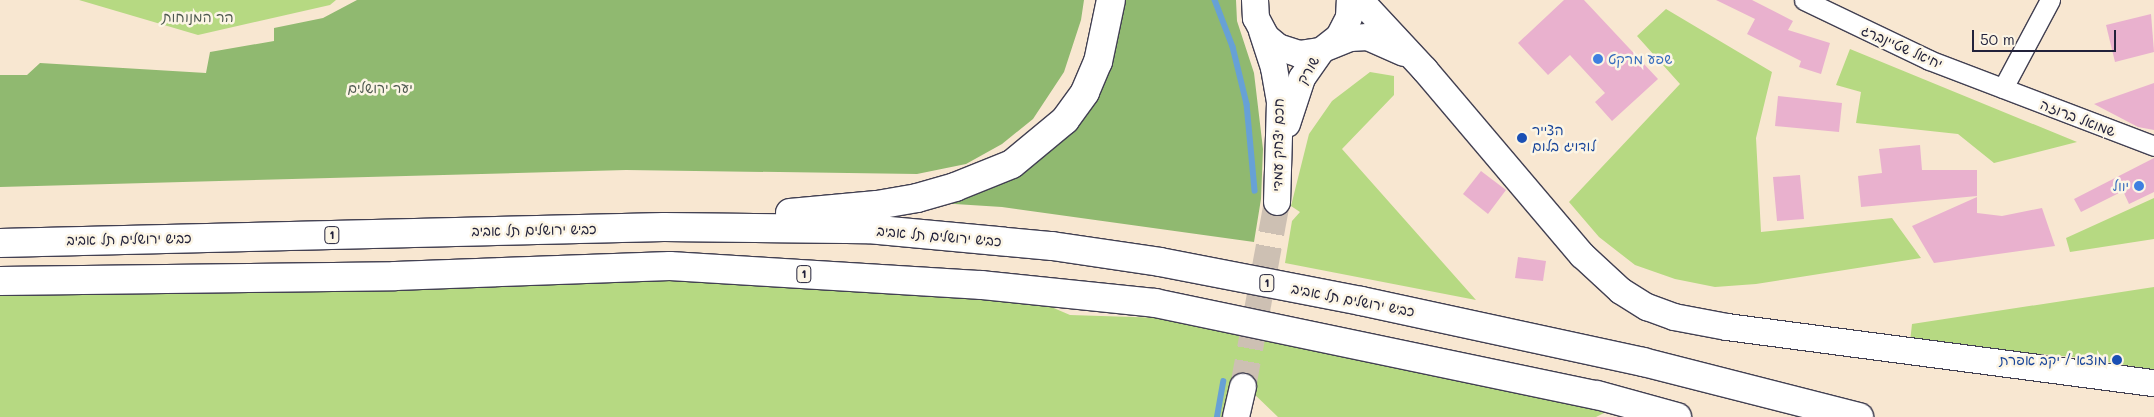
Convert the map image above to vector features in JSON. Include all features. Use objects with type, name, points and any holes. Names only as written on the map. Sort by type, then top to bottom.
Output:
[{"type":"highway","points":[[664,227],[877,205],[955,187],[1012,164],[1066,120],[1085,92],[1098,62],[1111,0]]},
{"type":"highway","name":"כביש ירושלים תל אביב","points":[[0,242],[664,227],[868,229],[1052,246],[1160,262],[1361,301],[1644,362],[1859,417]]},
{"type":"highway","name":"1","points":[[0,280],[395,276],[670,266],[982,285],[1155,303],[1597,395],[1677,417]]},
{"type":"main road","name":"חכם יצחק עמדי","points":[[1255,0],[1256,18],[1277,79],[1281,149],[1277,202]]},
{"type":"main road","name":"שורק","points":[[1281,149],[1298,88],[1324,49],[1347,24],[1350,0]]},
{"type":"main road","points":[[1360,0],[1425,70],[1582,255],[1621,291],[1653,309],[1690,321],[1727,327],[2154,383]]},
{"type":"main road","points":[[1262,31],[1278,47],[1291,53],[1324,49],[1350,38],[1376,39],[1401,50],[1425,70]]},
{"type":"main road","points":[[1236,417],[1243,387]]},
{"type":"street","name":"יחיאל שטיינברג","points":[[1804,0],[1929,60],[2004,88]]},
{"type":"street","points":[[2004,88],[2050,0]]},
{"type":"street","name":"שמואל ברוזה","points":[[2004,88],[2154,146]]},
{"type":"green space","name":"הר המנוחות","points":[[79,0],[336,0],[330,5],[198,35]]},
{"type":"green space","name":"יער ירושלים","points":[[357,0],[1084,0],[1081,20],[1064,72],[1033,119],[1002,144],[966,164],[917,174],[626,170],[0,187],[0,75],[27,75],[40,63],[206,73],[210,52],[274,41],[274,28],[323,18]]},
{"type":"green space","points":[[1119,0],[1236,0],[1237,21],[1254,73],[1263,149],[1261,199],[1254,242],[1002,207],[939,203],[1048,149]]},
{"type":"green space","points":[[1666,9],[1772,72],[1756,138],[1761,232],[1892,218],[1921,258],[1756,284],[1715,287],[1675,279],[1635,265],[1599,237],[1569,202],[1680,84],[1637,36]]},
{"type":"green space","points":[[1850,49],[2077,142],[1994,163],[1958,134],[1856,123],[1861,92],[1836,85]]},
{"type":"green space","points":[[1370,72],[1394,76],[1394,95],[1342,149],[1476,300],[1285,263],[1292,221],[1300,212],[1291,206],[1309,134],[1332,101]]},
{"type":"green space","points":[[2154,198],[2154,239],[2070,252],[2066,238]]},
{"type":"green space","points":[[664,279],[997,300],[1049,306],[1070,315],[1164,318],[1608,411],[1596,417],[1278,417],[1249,389],[1233,417],[0,417],[0,295]]},
{"type":"green space","points":[[2154,287],[2154,370],[2084,358],[1910,342],[1912,324]]},
{"type":"building","points":[[1564,0],[1584,0],[1658,79],[1612,121],[1595,102],[1605,93],[1570,55],[1548,75],[1518,43]]},
{"type":"building","points":[[1716,0],[1752,0],[1793,21],[1788,30],[1830,43],[1821,74],[1799,67],[1801,61],[1747,34],[1755,19]]},
{"type":"building","points":[[2151,14],[2154,52],[2115,62],[2106,25]]},
{"type":"building","points":[[2154,83],[2154,130],[2138,127],[2094,104]]},
{"type":"building","points":[[1778,96],[1842,103],[1839,132],[1775,126]]},
{"type":"building","points":[[1920,145],[1922,170],[1977,170],[1977,196],[1861,207],[1858,176],[1882,173],[1879,149]]},
{"type":"building","points":[[2154,158],[2154,192],[2129,204],[2123,191],[2081,212],[2074,199]]},
{"type":"building","points":[[1481,171],[1506,190],[1488,214],[1463,194]]},
{"type":"building","points":[[1800,175],[1804,219],[1777,221],[1773,177]]},
{"type":"building","points":[[1977,197],[1977,213],[2002,216],[2042,208],[2055,246],[1934,263],[1912,226]]},
{"type":"building","points":[[1518,257],[1546,261],[1543,281],[1515,278]]},
{"type":"waterway","points":[[1215,0],[1233,47],[1247,104],[1255,191]]},
{"type":"waterway","points":[[1217,417],[1223,382]]},
{"type":"tunnel","points":[[1243,387],[1277,202]]},
{"type":"place","name":"שפע מרקט","points":[[1598,59]]},
{"type":"place","name":"הצייר לודויג בלום","points":[[1522,138]]},
{"type":"place","name":"יוול","points":[[2139,186]]},
{"type":"place","name":"מוצא / יקב אפרת","points":[[2117,360]]}]
